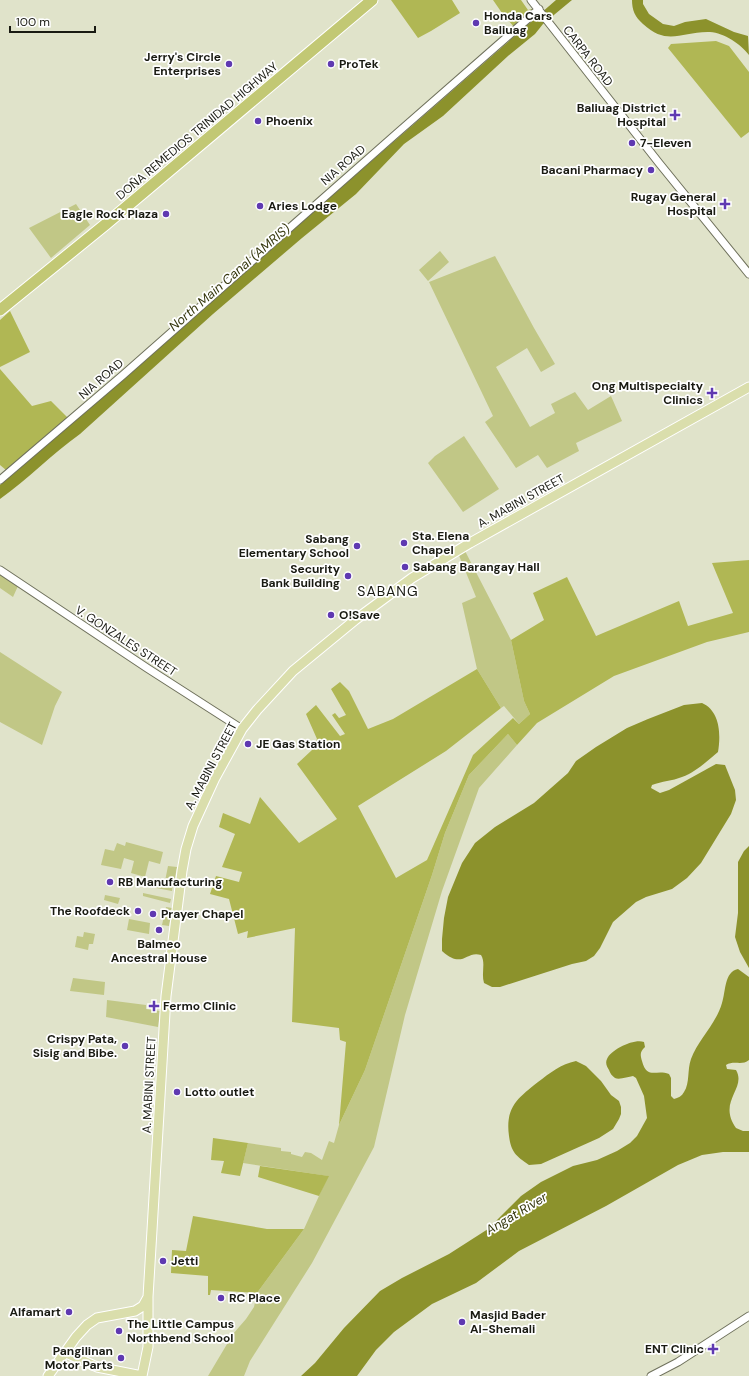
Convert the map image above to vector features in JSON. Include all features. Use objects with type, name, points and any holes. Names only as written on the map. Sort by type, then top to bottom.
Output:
[{"type":"highway","name":"DOÑA REMEDIOS TRINIDAD HIGHWAY","points":[[0,310],[106,224],[372,0]]},
{"type":"main road","name":"A. MABINI STREET","points":[[142,1376],[148,1347],[148,1297],[165,1011],[168,974],[182,871],[186,848],[193,826],[215,778],[242,729],[257,710],[293,671],[355,620],[412,578],[470,543],[749,387]]},
{"type":"main road","points":[[48,1376],[76,1337],[87,1325],[97,1318],[135,1311],[143,1306],[148,1297]]},
{"type":"main road","points":[[66,1352],[98,1367],[142,1376]]},
{"type":"street","name":"CARPA ROAD","points":[[530,0],[749,274]]},
{"type":"street","name":"NIA ROAD","points":[[0,480],[123,375],[539,10]]},
{"type":"street","name":"V. GONZALES STREET","points":[[0,570],[242,729]]},
{"type":"street","points":[[651,1376],[678,1362],[749,1316]]},
{"type":"shaded area","points":[[391,0],[452,0],[460,13],[418,38]]},
{"type":"shaded area","points":[[493,0],[521,0],[528,10],[532,9],[533,11],[514,27]]},
{"type":"shaded area","points":[[716,41],[729,46],[749,72],[749,132],[741,138],[668,48],[671,44]]},
{"type":"shaded area","points":[[76,204],[90,225],[51,258],[29,228]]},
{"type":"shaded area","points":[[440,251],[449,262],[428,281],[419,270]]},
{"type":"shaded area","points":[[495,256],[555,364],[541,372],[527,348],[496,367],[530,427],[555,413],[551,404],[575,392],[588,410],[611,396],[622,421],[576,443],[579,451],[547,468],[538,455],[516,468],[485,422],[493,416],[429,282]]},
{"type":"shaded area","points":[[10,311],[30,352],[0,367],[0,320]]},
{"type":"shaded area","points":[[0,369],[32,406],[51,401],[68,418],[6,470],[0,465]]},
{"type":"shaded area","points":[[464,436],[499,489],[463,512],[428,463],[435,456]]},
{"type":"shaded area","points":[[464,549],[511,640],[524,701],[530,714],[519,724],[504,706],[501,708],[477,669],[462,603],[476,597],[458,553]]},
{"type":"shaded area","points":[[749,560],[749,632],[707,642],[614,676],[537,723],[517,745],[508,734],[469,775],[445,833],[365,1070],[339,1125],[346,1042],[340,1040],[339,1028],[292,1022],[295,928],[247,938],[248,931],[238,934],[229,899],[210,894],[216,876],[239,882],[242,872],[222,867],[235,834],[219,827],[223,813],[250,824],[260,797],[299,843],[337,819],[297,764],[312,750],[317,739],[306,714],[316,705],[340,736],[345,734],[332,715],[335,713],[339,718],[346,715],[331,689],[340,682],[349,691],[368,729],[393,719],[477,669],[501,708],[446,751],[358,806],[396,878],[427,860],[473,755],[513,718],[519,724],[530,714],[524,701],[511,640],[544,620],[533,593],[567,577],[596,636],[679,601],[688,626],[733,613],[712,563]]},
{"type":"shaded area","points":[[0,573],[18,586],[13,597],[0,588]]},
{"type":"shaded area","points":[[0,652],[62,692],[55,706],[42,745],[0,722]]},
{"type":"shaded area","points":[[508,734],[517,745],[479,788],[442,891],[405,1015],[374,1147],[312,1263],[250,1361],[244,1376],[208,1376],[233,1334],[254,1307],[257,1293],[304,1229],[328,1176],[243,1163],[248,1143],[281,1148],[281,1151],[291,1152],[291,1154],[302,1157],[305,1152],[311,1153],[322,1160],[329,1141],[334,1143],[339,1125],[365,1070],[445,833],[469,775]]},
{"type":"shaded area","points":[[126,842],[163,852],[160,864],[149,861],[145,877],[131,873],[134,861],[124,858],[121,869],[101,865],[105,849],[114,851],[117,843],[125,846]]},
{"type":"shaded area","points":[[168,866],[177,867],[174,883],[165,881]]},
{"type":"shaded area","points":[[157,881],[173,884],[172,891],[156,888]]},
{"type":"shaded area","points":[[143,893],[171,899],[170,903],[143,896]]},
{"type":"shaded area","points":[[105,895],[120,898],[118,904],[104,900]]},
{"type":"shaded area","points":[[166,907],[172,908],[169,926],[162,925]]},
{"type":"shaded area","points":[[129,919],[150,923],[149,934],[127,930]]},
{"type":"shaded area","points":[[84,932],[95,934],[93,944],[89,944],[88,950],[75,947],[77,936],[83,937]]},
{"type":"shaded area","points":[[73,978],[105,982],[104,995],[70,991]]},
{"type":"shaded area","points":[[107,1000],[146,1005],[146,1009],[160,1011],[158,1027],[106,1017]]},
{"type":"shaded area","points":[[213,1138],[248,1143],[240,1176],[221,1173],[224,1161],[211,1160]]},
{"type":"shaded area","points":[[260,1166],[329,1176],[319,1196],[258,1177]]},
{"type":"shaded area","points":[[193,1216],[267,1229],[304,1229],[257,1293],[211,1290],[210,1295],[208,1295],[208,1276],[171,1273],[172,1250],[186,1251]]},
{"type":"water","name":"North Main Canal (AMRIS)","points":[[556,0],[572,0],[543,24],[535,34],[508,56],[443,116],[404,144],[356,194],[213,314],[80,434],[0,499],[0,485]]},
{"type":"water","points":[[632,0],[643,0],[643,4],[649,14],[663,24],[674,26],[685,22],[706,19],[734,32],[748,36],[749,55],[742,47],[721,34],[700,32],[675,36],[660,35],[652,31],[638,19],[633,10]]},
{"type":"water","points":[[702,703],[713,712],[716,717],[719,731],[718,752],[687,775],[652,785],[651,788],[660,793],[669,790],[716,764],[725,765],[735,790],[736,800],[731,814],[701,863],[687,878],[672,889],[646,897],[636,902],[613,922],[600,948],[594,956],[586,961],[500,987],[492,987],[484,983],[483,961],[481,955],[476,954],[455,959],[442,951],[444,918],[448,897],[462,863],[475,843],[495,827],[534,803],[568,773],[576,761],[596,747],[627,728],[648,719],[684,705]]},
{"type":"water","points":[[749,846],[749,968],[740,952],[735,937],[738,913],[738,862],[744,851]]},
{"type":"water","name":"Angat River","points":[[738,969],[749,977],[749,1060],[744,1063],[732,1063],[726,1065],[727,1069],[736,1070],[738,1077],[738,1083],[731,1103],[731,1119],[736,1128],[743,1131],[749,1131],[749,1152],[723,1152],[702,1155],[678,1165],[606,1206],[519,1251],[476,1283],[432,1304],[394,1332],[376,1350],[357,1376],[301,1376],[315,1363],[344,1328],[380,1291],[449,1254],[488,1229],[521,1196],[541,1182],[573,1166],[597,1160],[617,1151],[630,1143],[637,1136],[647,1118],[644,1096],[636,1078],[633,1076],[617,1079],[611,1074],[606,1062],[609,1055],[618,1048],[629,1043],[640,1041],[644,1042],[645,1047],[641,1052],[641,1055],[646,1070],[652,1073],[669,1074],[671,1078],[671,1096],[674,1099],[681,1096],[687,1085],[690,1063],[694,1052],[716,1018],[730,974]]},
{"type":"water","points":[[576,1061],[586,1066],[601,1081],[611,1095],[619,1101],[621,1114],[619,1119],[613,1129],[599,1138],[541,1164],[529,1165],[517,1156],[511,1146],[508,1126],[511,1110],[514,1104],[524,1093],[551,1072]]},
{"type":"place","name":"Honda Cars Baliuag","points":[[476,23]]},
{"type":"place","name":"Jerry's Circle Enterprises","points":[[229,64]]},
{"type":"place","name":"ProTek","points":[[331,64]]},
{"type":"place","name":"Baliuag District Hospital","points":[[675,115]]},
{"type":"place","name":"Phoenix","points":[[258,121]]},
{"type":"place","name":"7-Eleven","points":[[632,143]]},
{"type":"place","name":"Bacani Pharmacy","points":[[651,170]]},
{"type":"place","name":"Rugay General Hospital","points":[[725,204]]},
{"type":"place","name":"Aries Lodge","points":[[260,206]]},
{"type":"place","name":"Eagle Rock Plaza","points":[[166,214]]},
{"type":"place","name":"Ong Multispecialty Clinics","points":[[712,393]]},
{"type":"place","name":"Sta. Elena Chapel","points":[[404,543]]},
{"type":"place","name":"Sabang Elementary School","points":[[357,546]]},
{"type":"place","name":"Sabang Barangay Hall","points":[[405,567]]},
{"type":"place","name":"Security Bank Building","points":[[348,576]]},
{"type":"place","name":"O!Save","points":[[331,615]]},
{"type":"place","name":"JE Gas Station","points":[[248,744]]},
{"type":"place","name":"RB Manufacturing","points":[[110,882]]},
{"type":"place","name":"The Roofdeck","points":[[138,911]]},
{"type":"place","name":"Prayer Chapel","points":[[153,914]]},
{"type":"place","name":"Balmeo Ancestral House","points":[[159,930]]},
{"type":"place","name":"Fermo Clinic","points":[[154,1006]]},
{"type":"place","name":"Crispy Pata, Sisig and Bibe.","points":[[125,1046]]},
{"type":"place","name":"Lotto outlet","points":[[177,1092]]},
{"type":"place","name":"Jetti","points":[[163,1261]]},
{"type":"place","name":"RC Place","points":[[221,1298]]},
{"type":"place","name":"Alfamart","points":[[69,1312]]},
{"type":"place","name":"Masjid Bader Al-Shemali","points":[[462,1322]]},
{"type":"place","name":"The Little Campus Northbend School","points":[[119,1331]]},
{"type":"place","name":"ENT Clinic","points":[[713,1349]]},
{"type":"place","name":"Pangilinan Motor Parts","points":[[121,1358]]},
{"type":"district","name":"SABANG","points":[[388,591]]}]
